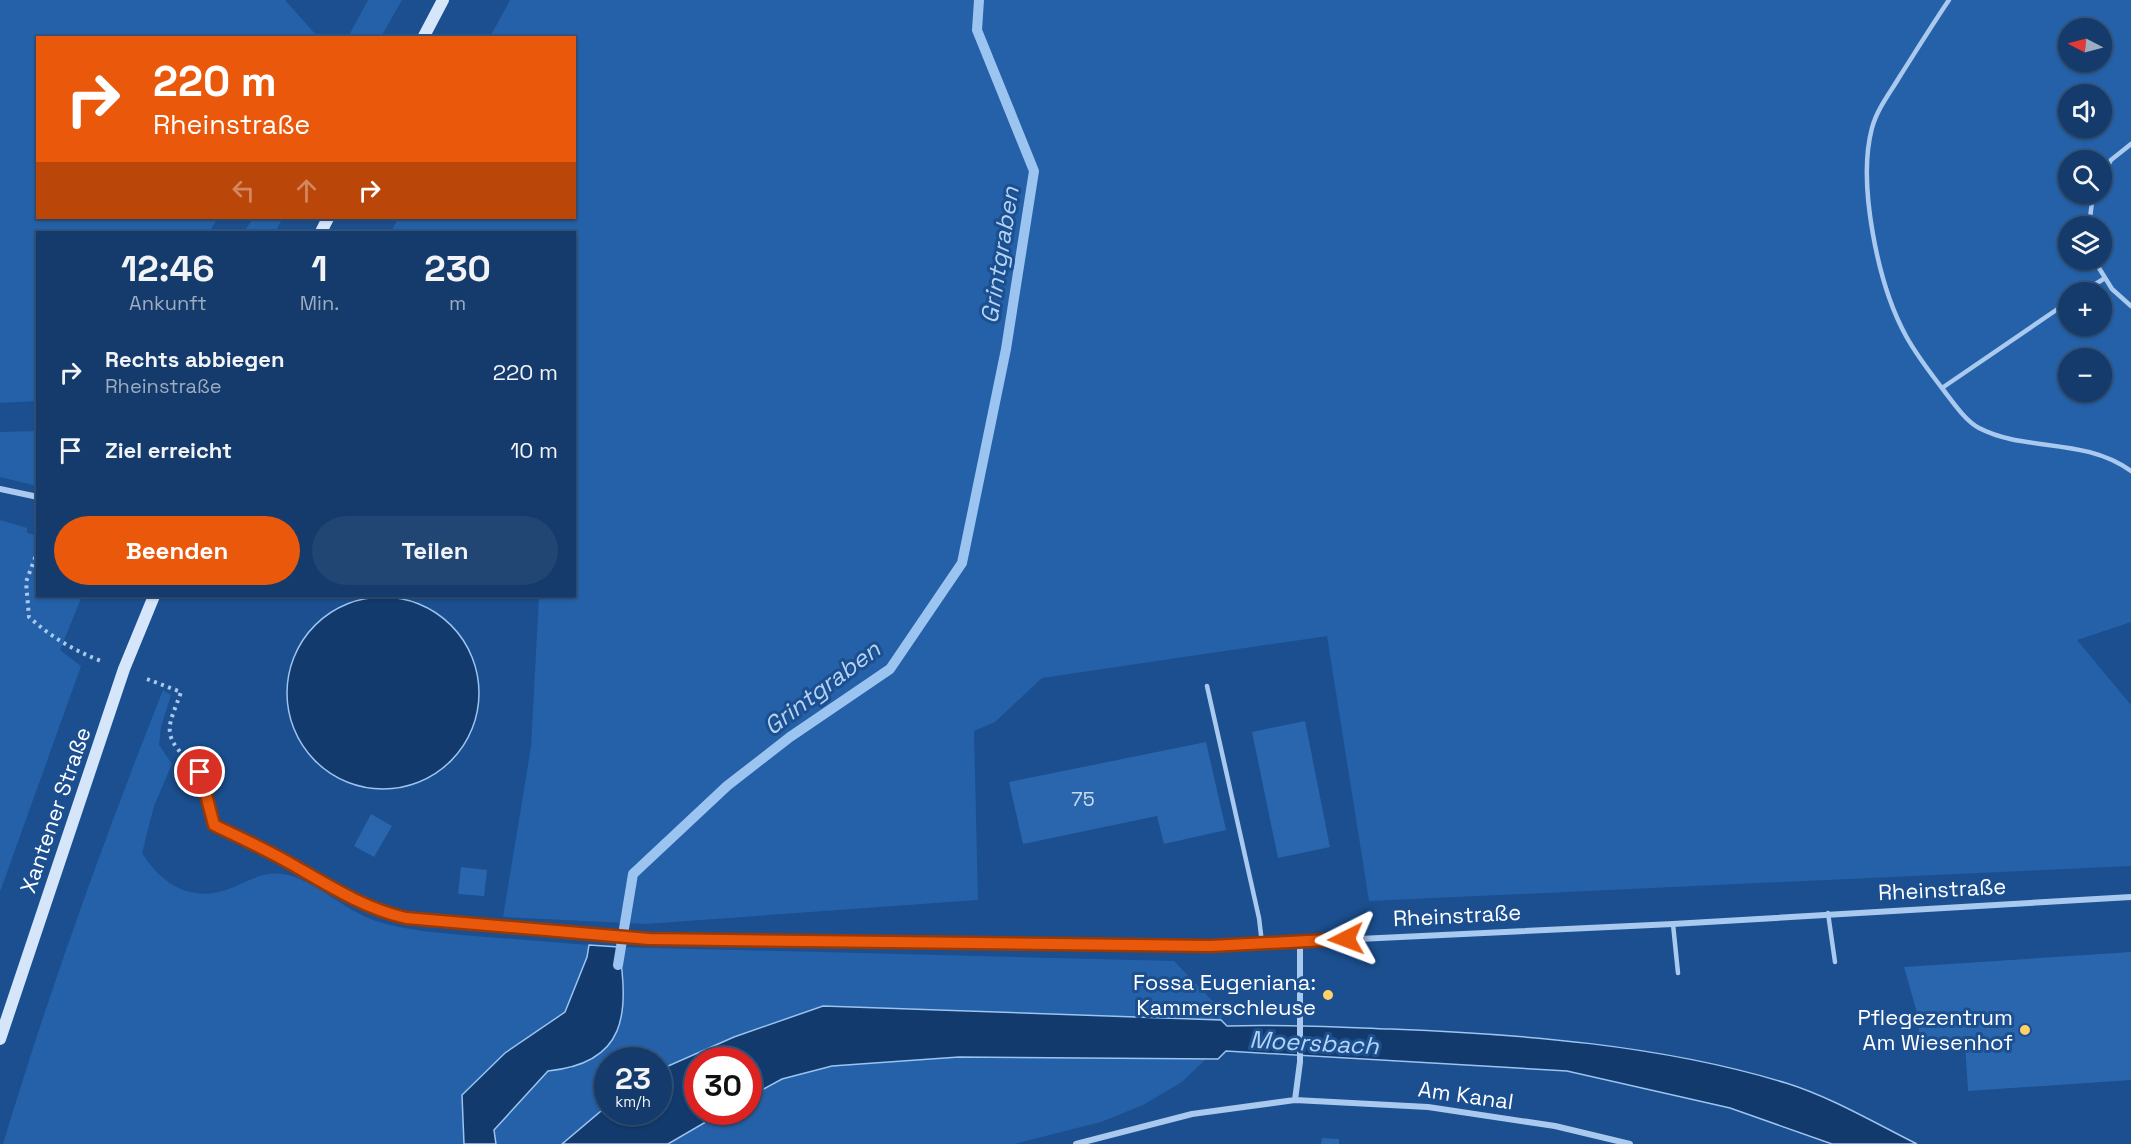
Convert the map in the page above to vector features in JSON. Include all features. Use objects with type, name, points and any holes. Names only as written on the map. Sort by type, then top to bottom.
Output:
[{"type":"main road","points":[[424,36],[443,0]]},
{"type":"main road","name":"Xantener Straße","points":[[0,1039],[123,669],[154,597]]},
{"type":"street","points":[[0,489],[36,497]]},
{"type":"street","name":"Rheinstraße","points":[[575,934],[649,939],[1210,946],[1673,924],[1828,913],[2131,897]]},
{"type":"street","points":[[1294,1100],[1300,1062],[1300,941]]},
{"type":"street","name":"Am Kanal","points":[[1076,1144],[1192,1114],[1294,1100],[1428,1107],[1555,1126],[1630,1144]]},
{"type":"lane","points":[[1949,0],[1882,104],[1872,126],[1867,175],[1868,208],[1890,295],[1905,334],[1942,388],[1977,427],[2001,437],[2074,448],[2101,455],[2131,471]]},
{"type":"lane","points":[[2112,159],[2131,144]]},
{"type":"lane","points":[[2100,270],[2112,289],[2131,306]]},
{"type":"lane","points":[[2099,282],[2105,278]]},
{"type":"lane","points":[[1942,388],[2058,309]]},
{"type":"lane","points":[[1207,686],[1259,918],[1262,943]]},
{"type":"lane","name":"Rheinstraße","points":[[200,772],[214,825],[262,848],[362,905],[406,918],[575,934]]},
{"type":"lane","points":[[1828,913],[1835,962]]},
{"type":"lane","points":[[1673,924],[1678,974]]},
{"type":"shaded area","points":[[0,0],[285,0],[317,36],[36,36],[36,219],[217,219],[210,231],[36,231],[36,401],[0,403]]},
{"type":"shaded area","points":[[368,0],[402,0],[382,36],[349,36]]},
{"type":"shaded area","points":[[510,0],[2131,0],[2131,622],[2077,640],[2131,705],[2131,866],[1369,901],[1327,636],[1042,678],[995,722],[974,731],[978,900],[646,924],[503,917],[531,747],[539,597],[576,597],[576,231],[392,231],[398,219],[576,219],[576,36],[491,36]]},
{"type":"shaded area","points":[[252,219],[282,219],[276,231],[245,231]]},
{"type":"shaded area","points":[[36,431],[36,486],[0,477],[0,432]]},
{"type":"shaded area","points":[[0,520],[27,528],[27,533],[36,535],[36,597],[82,597],[60,650],[81,666],[0,892]]},
{"type":"shaded area","points":[[163,690],[171,695],[161,727],[159,745],[172,764],[154,806],[142,853],[158,873],[177,887],[200,894],[213,893],[267,874],[282,874],[306,882],[364,916],[388,924],[437,933],[589,945],[587,957],[565,1012],[547,1023],[462,1095],[464,1144],[3,1144],[78,915]]},
{"type":"shaded area","points":[[619,947],[1174,961],[1222,1011],[1221,1020],[823,1006],[711,1047],[684,1047],[684,1059],[672,1064],[672,1047],[594,1047],[594,1117],[562,1144],[496,1144],[494,1131],[548,1071],[571,1069],[624,1000]]},
{"type":"shaded area","points":[[959,1057],[1206,1059],[1182,1082],[1143,1105],[1101,1122],[1014,1144],[668,1144],[701,1125],[762,1125],[762,1090],[782,1079],[832,1066]]},
{"type":"water","points":[[374,597],[392,597],[420,604],[451,625],[472,656],[479,693],[472,730],[451,761],[420,782],[392,789],[374,789],[338,778],[309,754],[298,738],[291,721],[287,702],[287,684],[298,648],[322,619],[338,608],[355,601]]},
{"type":"water","points":[[589,945],[619,947],[622,971],[622,1014],[617,1031],[608,1046],[594,1047],[594,1058],[574,1066],[548,1071],[494,1130],[496,1144],[464,1144],[462,1095],[505,1053],[565,1012],[587,957]]},
{"type":"water","name":"Moersbach","points":[[823,1006],[1221,1020],[1227,1026],[1268,1025],[1440,1031],[1540,1038],[1690,1059],[1786,1083],[1836,1103],[1917,1144],[1832,1144],[1730,1108],[1567,1071],[1226,1051],[1218,1059],[959,1057],[832,1066],[782,1079],[762,1090],[762,1047],[711,1047]]},
{"type":"water","points":[[684,1059],[684,1125],[701,1125],[668,1144],[562,1144],[594,1117],[594,1125],[672,1125],[672,1064]]},
{"type":"building","points":[[1305,721],[1330,847],[1278,858],[1252,732]]},
{"type":"building","points":[[1206,742],[1226,830],[1164,844],[1157,816],[1023,844],[1009,782]]},
{"type":"building","points":[[371,814],[392,826],[374,857],[354,846]]},
{"type":"building","points":[[461,867],[487,870],[484,896],[458,894]]},
{"type":"building","name":"Pflegezentrum Am Wiesenhof","points":[[2131,952],[2131,1080],[1968,1091],[1965,1044],[1920,1047],[1918,1016],[1904,967]]},
{"type":"building","points":[[1322,1138],[1339,1139],[1339,1144],[1321,1144]]},
{"type":"waterway","name":"Grintgraben","points":[[618,965],[633,874],[727,786],[790,737],[890,669],[962,563],[1006,349],[1034,171],[977,30],[979,0]]},
{"type":"place","name":"Fossa Eugeniana: Kammerschleuse","points":[[1328,995]]},
{"type":"place","name":"Pflegezentrum Am Wiesenhof","points":[[2025,1030]]},
{"type":"route","points":[[200,772],[214,825],[262,848],[354,902],[378,912],[406,918],[649,939],[1210,946],[1346,939]]}]
